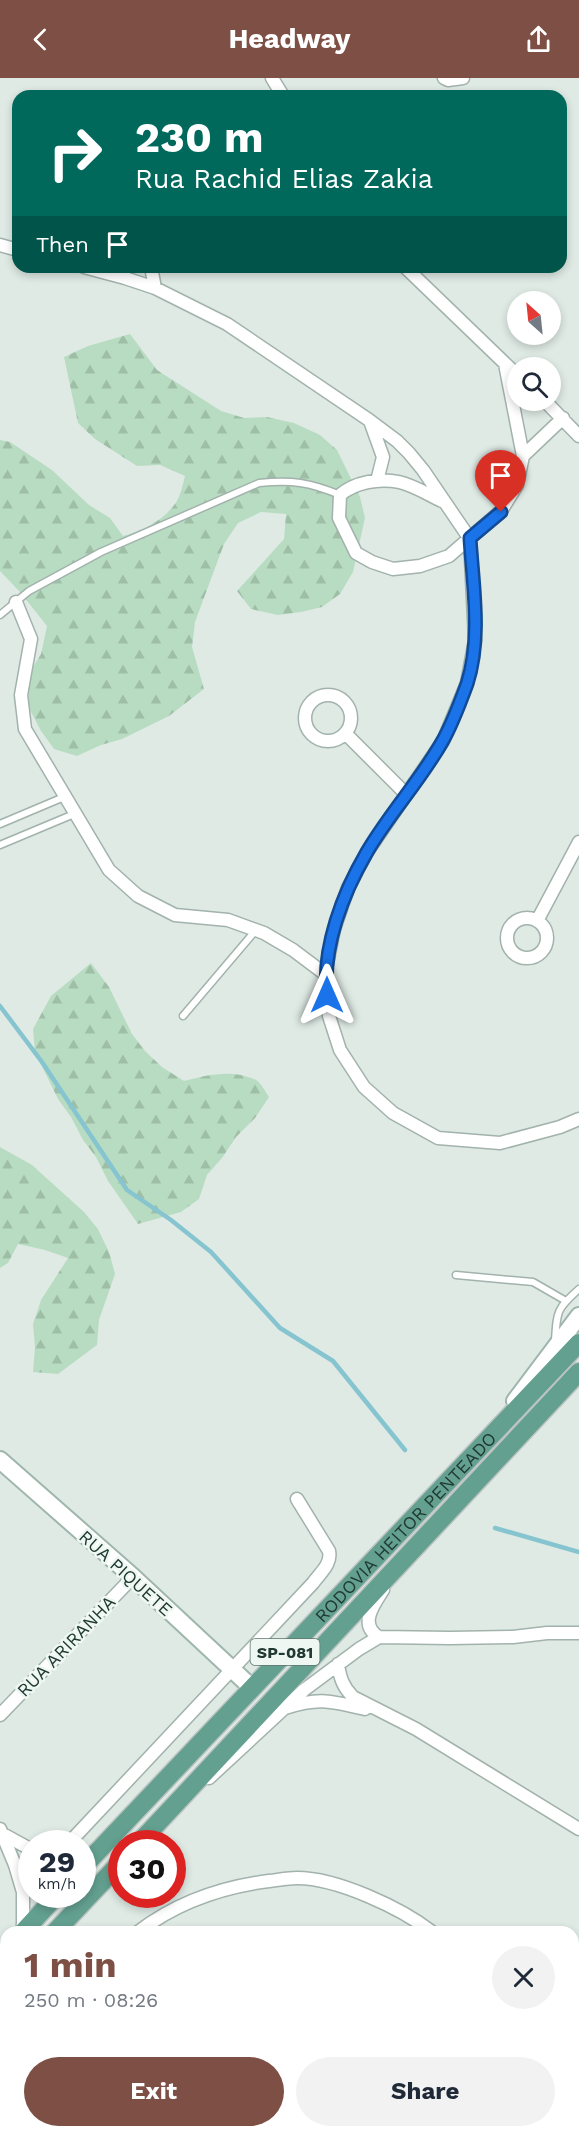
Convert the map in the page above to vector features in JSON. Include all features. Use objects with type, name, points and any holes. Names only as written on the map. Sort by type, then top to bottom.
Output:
[{"type":"main road","name":"RODOVIA HEITOR PENTEADO","points":[[96,1853],[579,1343]]},
{"type":"main road","name":"RODOVIA HEITOR PENTEADO","points":[[151,1830],[577,1374]]},
{"type":"main road","points":[[62,1926],[108,1876]]},
{"type":"main road","points":[[29,1926],[45,1908]]},
{"type":"street","points":[[444,78],[448,80],[463,78]]},
{"type":"street","points":[[106,273],[154,288],[227,324],[369,420],[409,453],[470,538],[475,640],[467,683],[443,741],[367,852],[348,888],[334,929],[325,974],[329,1016],[340,1050],[364,1087],[393,1113],[438,1138],[500,1143],[560,1127],[579,1119]]},
{"type":"street","points":[[152,273],[154,288]]},
{"type":"street","points":[[411,273],[505,364],[523,456],[517,485],[501,512],[449,556],[420,567],[393,569],[372,562],[356,553],[345,535],[339,518],[340,495],[348,489],[377,481],[400,482],[443,502]]},
{"type":"street","points":[[556,411],[579,436]]},
{"type":"street","points":[[523,456],[563,418]]},
{"type":"street","points":[[369,420],[383,457],[377,481]]},
{"type":"street","points":[[16,602],[32,639],[21,695],[25,729],[109,870],[138,896],[175,915],[228,920],[256,930],[293,950],[325,974]]},
{"type":"street","points":[[346,734],[406,794]]},
{"type":"street","points":[[537,921],[579,842]]},
{"type":"street","points":[[489,1438],[579,1316]]},
{"type":"street","name":"RUA PIQUETE","points":[[0,1460],[133,1577],[251,1687]]},
{"type":"street","points":[[81,1830],[313,1583],[330,1559],[329,1551],[297,1499]]},
{"type":"street","points":[[398,1565],[368,1618],[369,1628],[379,1637],[513,1637],[547,1633],[579,1633]]},
{"type":"street","name":"RUA ARIRANHA","points":[[0,1715],[133,1577]]},
{"type":"street","points":[[183,1796],[225,1765],[282,1709],[338,1664],[379,1637]]},
{"type":"street","points":[[338,1664],[340,1679],[345,1690],[353,1697],[416,1729],[579,1829]]},
{"type":"street","points":[[282,1709],[315,1700],[332,1701],[387,1713]]},
{"type":"street","points":[[1,1832],[18,1842]]},
{"type":"street","points":[[1,1832],[18,1868]]},
{"type":"street","points":[[146,1926],[159,1917],[203,1896],[250,1884],[297,1878],[325,1882],[363,1894],[396,1909],[423,1926]]},
{"type":"street","points":[[24,1926],[25,1908]]},
{"type":"lane","points":[[0,615],[29,591],[101,552],[260,483],[287,480],[318,486],[340,495]]},
{"type":"lane","points":[[0,824],[64,797]]},
{"type":"lane","points":[[0,845],[74,814]]},
{"type":"lane","points":[[183,1016],[256,930]]},
{"type":"lane","points":[[456,1275],[533,1282],[566,1301]]},
{"type":"lane","points":[[555,1346],[557,1314],[560,1307],[579,1289]]},
{"type":"green space","points":[[130,334],[157,370],[221,411],[244,418],[267,417],[294,423],[320,435],[337,450],[360,497],[365,518],[353,572],[340,594],[322,607],[278,615],[251,609],[237,591],[284,539],[286,514],[261,512],[238,523],[224,544],[195,622],[192,647],[204,689],[169,716],[122,739],[101,745],[77,756],[54,749],[29,708],[28,675],[41,654],[47,626],[0,571],[0,440],[10,442],[52,470],[89,505],[110,518],[123,536],[139,531],[161,518],[178,499],[185,476],[160,465],[137,466],[95,439],[78,423],[64,357],[88,346]]},
{"type":"green space","points":[[91,963],[109,987],[132,1034],[145,1051],[162,1067],[184,1081],[219,1074],[246,1076],[258,1082],[269,1097],[255,1118],[236,1137],[207,1175],[199,1199],[181,1212],[138,1224],[108,1181],[96,1157],[58,1099],[35,1052],[33,1029],[51,996]]},
{"type":"green space","points":[[0,1147],[32,1165],[84,1212],[98,1229],[109,1252],[115,1274],[99,1320],[97,1345],[58,1374],[33,1372],[35,1347],[33,1324],[41,1300],[68,1258],[18,1244],[8,1263],[0,1268]]},
{"type":"waterway","points":[[0,1006],[42,1062],[127,1190],[171,1220],[211,1252],[280,1328],[333,1361],[405,1450]]},
{"type":"waterway","points":[[495,1528],[579,1552]]},
{"type":"route","points":[[327,995],[325,974],[334,929],[348,888],[367,852],[443,741],[467,683],[475,640],[470,538],[501,512]]}]
